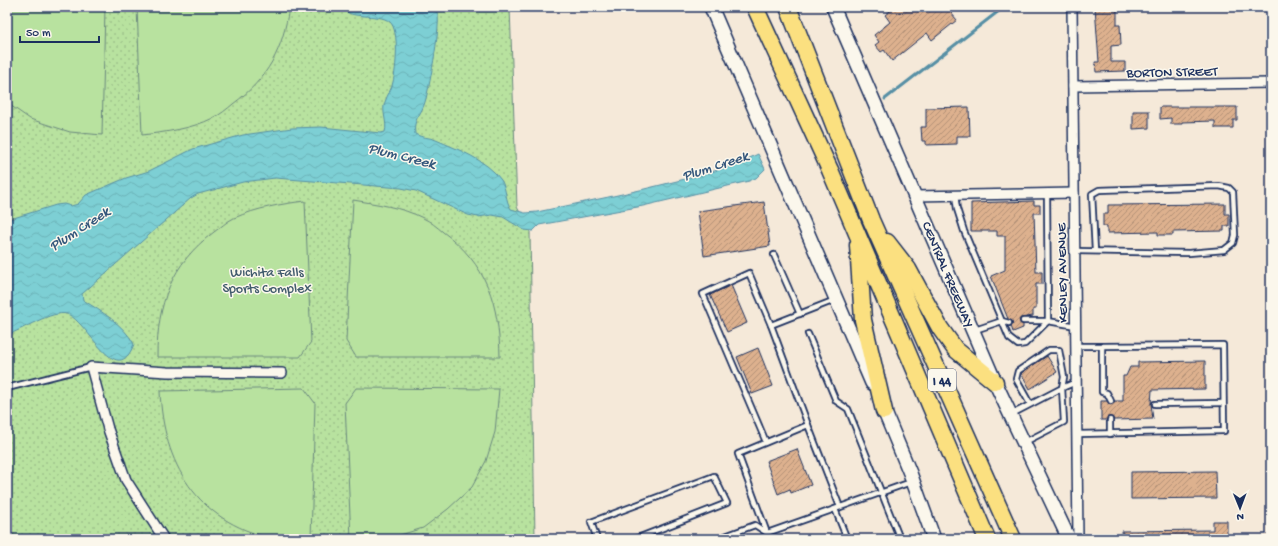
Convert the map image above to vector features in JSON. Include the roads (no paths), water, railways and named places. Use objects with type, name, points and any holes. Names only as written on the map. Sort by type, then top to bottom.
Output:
[{"type":"highway","points":[[744,7],[768,39]]},
{"type":"highway","name":"I 44","points":[[755,7],[768,39],[830,170],[858,234],[987,539]]},
{"type":"highway","name":"I 44","points":[[788,7],[871,220],[1013,539]]},
{"type":"highway","points":[[871,220],[908,269],[940,328],[955,349],[995,382]]},
{"type":"highway","points":[[858,234],[863,320],[884,411]]},
{"type":"main road","points":[[711,7],[884,411],[913,481],[934,539]]},
{"type":"main road","name":"CENTRAL FREEWAY","points":[[833,7],[995,382],[1069,539]]},
{"type":"street","name":"KENLEY AVENUE","points":[[1072,7],[1078,539]]},
{"type":"street","name":"BORTON STREET","points":[[1073,86],[1271,83]]},
{"type":"street","points":[[915,196],[1074,193]]},
{"type":"street","points":[[164,539],[126,480],[108,429],[91,367],[167,372],[282,372]]},
{"type":"lane","points":[[1075,251],[1189,253],[1224,250],[1233,243],[1235,235],[1233,192],[1229,188],[1219,186],[1099,190],[1092,194],[1095,251]]},
{"type":"lane","points":[[955,195],[957,209],[964,231],[1009,338],[1018,345],[1025,344],[1048,321],[1047,193]]},
{"type":"lane","points":[[774,255],[800,314]]},
{"type":"lane","points":[[766,442],[703,294],[749,273],[771,325],[840,507]]},
{"type":"lane","points":[[771,325],[837,300]]},
{"type":"lane","points":[[974,331],[1002,321],[1009,322]]},
{"type":"lane","points":[[1023,321],[1048,321],[1076,326]]},
{"type":"lane","points":[[808,334],[836,401],[848,409],[900,539]]},
{"type":"lane","points":[[1076,346],[1223,345],[1224,403],[1224,431],[1077,434]]},
{"type":"lane","points":[[1102,346],[1102,392],[1108,394],[1110,401]]},
{"type":"lane","points":[[1024,443],[1064,422],[1062,388],[1063,370],[1059,350],[1049,350],[1018,371],[1016,379],[1030,404]]},
{"type":"lane","points":[[7,388],[91,367]]},
{"type":"lane","points":[[1010,415],[1076,382]]},
{"type":"lane","points":[[1155,404],[1224,403]]},
{"type":"lane","points":[[1110,420],[1110,434]]},
{"type":"lane","points":[[769,539],[738,454],[808,425]]},
{"type":"lane","points":[[597,539],[591,522],[714,476],[727,503],[635,539]]},
{"type":"lane","points":[[767,533],[913,481]]},
{"type":"lane","points":[[835,509],[847,539]]},
{"type":"lane","points":[[717,539],[755,525],[767,533]]},
{"type":"water","points":[[342,7],[431,7],[436,11],[438,15],[438,23],[434,60],[424,105],[415,125],[415,134],[453,147],[480,161],[488,167],[501,180],[511,209],[525,213],[537,212],[625,193],[708,173],[739,163],[758,154],[765,169],[756,178],[749,181],[643,206],[539,225],[533,231],[524,230],[503,217],[492,215],[478,217],[468,215],[416,191],[401,188],[275,178],[243,182],[198,194],[191,198],[82,294],[83,300],[112,319],[124,330],[134,344],[127,356],[119,360],[110,357],[75,319],[67,314],[53,315],[7,335],[7,220],[56,205],[64,204],[71,206],[78,204],[86,195],[126,178],[149,171],[193,149],[243,135],[292,128],[321,127],[381,133],[385,132],[386,125],[384,106],[392,85],[396,60],[396,42],[393,27],[390,22],[385,19],[351,14]]},
{"type":"waterway","name":"Plum Creek","points":[[885,99],[1004,7]]},
{"type":"park label","name":"Wichita Falls Sports Complex","points":[[267,280]]}]
